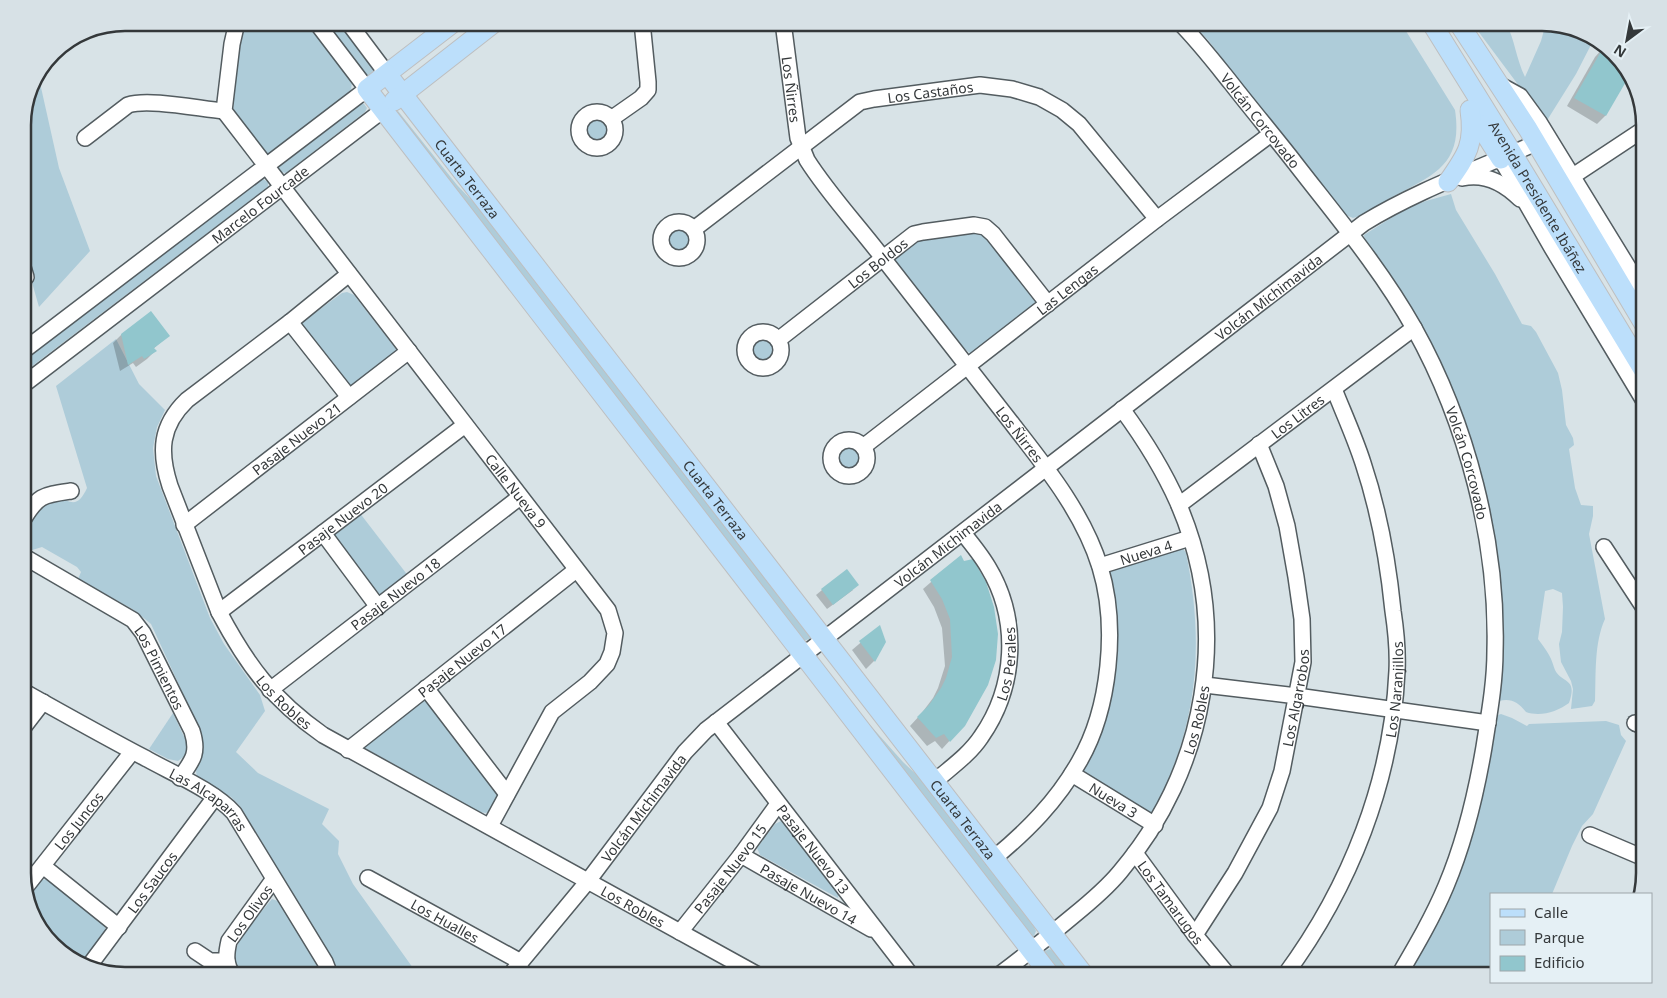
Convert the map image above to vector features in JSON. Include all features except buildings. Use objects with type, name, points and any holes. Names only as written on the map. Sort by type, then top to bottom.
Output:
[{"type":"main road","name":"Marcelo Fourcade","points":[[367,89],[442,31]]},
{"type":"main road","name":"Marcelo Fourcade","points":[[383,110],[484,31]]},
{"type":"main road","name":"Avenida Presidente Ibáñez","points":[[1435,31],[1507,156],[1636,358]]},
{"type":"main road","name":"Avenida Presidente Ibáñez","points":[[1464,31],[1536,143],[1636,311]]},
{"type":"main road","points":[[1447,50],[1470,110],[1472,125],[1469,148],[1465,158],[1448,182]]},
{"type":"main road","name":"Cuarta Terraza","points":[[387,74],[1077,967]]},
{"type":"main road","name":"Cuarta Terraza","points":[[367,89],[1043,967]]},
{"type":"main road","points":[[1470,110],[1507,156]]},
{"type":"street","points":[[85,138],[133,103],[154,103],[224,111],[235,31]]},
{"type":"street","name":"Cuarta Terraza","points":[[323,31],[367,89]]},
{"type":"street","name":"Cuarta Terraza","points":[[355,31],[387,74]]},
{"type":"street","points":[[611,120],[641,98],[648,90],[643,31]]},
{"type":"street","name":"Los Ñirres","points":[[784,31],[800,146],[812,168],[1047,469],[1082,526],[1100,566],[1108,609],[1110,645],[1100,708],[1094,727],[1080,761],[1054,800],[1022,834],[993,859]]},
{"type":"street","name":"Volcán Corcovado","points":[[1187,31],[1271,134],[1349,234],[1394,296],[1414,328],[1444,392],[1466,449],[1488,553],[1495,621],[1495,662],[1488,723],[1473,801],[1457,858],[1436,910],[1404,967]]},
{"type":"street","name":"Los Castaños","points":[[694,229],[853,106],[866,100],[980,85],[1012,88],[1039,97],[1072,117],[1088,133],[1157,219]]},
{"type":"street","name":"Avenida Presidente Ibáñez","points":[[1500,85],[1520,96],[1573,176],[1636,280]]},
{"type":"street","name":"Marcelo Fourcade","points":[[31,345],[367,89]]},
{"type":"street","name":"Marcelo Fourcade","points":[[31,380],[383,110]]},
{"type":"street","name":"Calle Nueva 9","points":[[224,111],[608,610],[615,633],[612,652],[607,664],[601,672],[552,712],[490,826]]},
{"type":"street","name":"Las Lengas","points":[[864,448],[1157,219],[1271,134]]},
{"type":"street","points":[[1573,176],[1636,134]]},
{"type":"street","points":[[1448,182],[1536,143]]},
{"type":"street","name":"Avenida Presidente Ibáñez","points":[[1507,156],[1533,213],[1552,248],[1636,387]]},
{"type":"street","name":"Avenida Presidente Ibáñez","points":[[1448,182],[1466,177],[1494,180],[1518,197],[1533,213]]},
{"type":"street","name":"Volcán Michimavida","points":[[517,967],[588,881],[685,752],[695,740],[716,722],[964,533],[1349,234],[1393,206],[1448,182]]},
{"type":"street","name":"Los Boldos","points":[[778,340],[882,257],[918,233],[980,226],[993,234],[1048,304]]},
{"type":"street","points":[[145,259],[161,280]]},
{"type":"street","name":"Los Robles","points":[[349,274],[290,322],[187,400],[170,423],[164,440],[164,466],[184,525],[219,612],[249,664],[270,690],[304,721],[348,750],[490,826],[742,967]]},
{"type":"street","points":[[290,322],[349,397]]},
{"type":"street","name":"Los Litres","points":[[1179,505],[1414,328]]},
{"type":"street","name":"Pasaje Nuevo 21","points":[[184,525],[409,351]]},
{"type":"street","name":"Los Naranjillos","points":[[1290,967],[1314,931],[1360,843],[1376,797],[1384,766],[1397,670],[1390,576],[1380,526],[1363,463],[1334,389]]},
{"type":"street","name":"Los Robles","points":[[1011,967],[1094,899],[1119,874],[1135,853],[1154,825],[1175,787],[1188,755],[1205,685],[1206,640],[1204,604],[1197,561],[1179,505],[1157,461],[1122,409]]},
{"type":"street","name":"Pasaje Nuevo 20","points":[[219,612],[465,424]]},
{"type":"street","name":"Los Algarrobos","points":[[1195,935],[1235,873],[1270,808],[1282,771],[1302,662],[1302,618],[1283,510],[1276,486],[1259,444]]},
{"type":"street","points":[[31,506],[40,498],[54,493],[71,491]]},
{"type":"street","name":"Pasaje Nuevo 18","points":[[270,690],[520,497]]},
{"type":"street","points":[[323,533],[378,606]]},
{"type":"street","name":"Los Perales","points":[[934,782],[962,758],[980,738],[995,715],[1005,689],[1010,659],[1010,634],[1004,602],[989,568],[964,533]]},
{"type":"street","name":"Nueva 4","points":[[1100,566],[1190,538]]},
{"type":"street","points":[[1604,547],[1636,596]]},
{"type":"street","name":"Los Pimientos","points":[[31,561],[123,613],[139,626],[192,731],[195,741],[195,756],[180,778]]},
{"type":"street","name":"Pasaje Nuevo 17","points":[[348,750],[576,570]]},
{"type":"street","points":[[1205,685],[1488,723]]},
{"type":"street","points":[[426,688],[507,794]]},
{"type":"street","name":"Las Alcaparras","points":[[31,695],[215,797],[234,814],[327,967]]},
{"type":"street","points":[[31,718],[43,702]]},
{"type":"street","name":"Pasaje Nuevo 13","points":[[716,722],[904,967]]},
{"type":"street","name":"Los Juncos","points":[[31,880],[132,752]]},
{"type":"street","name":"Nueva 3","points":[[1072,774],[1154,825]]},
{"type":"street","name":"Los Saucos","points":[[93,961],[215,797]]},
{"type":"street","name":"Pasaje Nuevo 15","points":[[680,932],[741,855],[778,804]]},
{"type":"street","points":[[1590,834],[1636,854]]},
{"type":"street","name":"Los Tamarugos","points":[[1135,853],[1221,967]]},
{"type":"street","name":"Pasaje Nuevo 14","points":[[741,855],[877,932]]},
{"type":"street","points":[[43,866],[119,926]]},
{"type":"street","name":"Los Hualles","points":[[368,878],[521,962]]},
{"type":"street","name":"Los Olivos","points":[[229,967],[226,961],[226,952],[229,941],[273,880]]},
{"type":"street","points":[[195,951],[210,960],[226,961]]},
{"type":"green space","points":[[312,31],[352,81],[351,91],[348,94],[273,154],[267,155],[233,114],[237,55],[241,32]]},
{"type":"green space","points":[[333,31],[345,31],[375,70],[375,73],[367,76]]},
{"type":"green space","points":[[1200,31],[1406,31],[1455,110],[1455,143],[1450,155],[1443,165],[1422,181],[1364,214],[1353,218],[1346,215],[1330,198]]},
{"type":"green space","points":[[1478,31],[1510,31],[1525,77],[1544,31],[1566,34],[1591,45],[1576,74],[1546,122]]},
{"type":"green space","points":[[40,84],[59,168],[90,251],[39,307],[31,279],[31,119],[34,101]]},
{"type":"green space","points":[[361,103],[367,108],[365,112],[286,173],[281,172],[278,166],[280,164]]},
{"type":"green space","points":[[398,111],[457,185],[497,227],[811,638],[804,641],[802,639],[395,113]]},
{"type":"green space","points":[[597,118],[602,119],[608,125],[608,135],[602,141],[597,142],[592,141],[586,135],[585,130],[586,125],[592,119]]},
{"type":"green space","points":[[261,178],[268,182],[268,187],[31,367],[31,355]]},
{"type":"green space","points":[[1451,194],[1456,210],[1495,274],[1522,324],[1531,326],[1536,332],[1558,373],[1566,425],[1573,438],[1574,445],[1569,449],[1575,488],[1581,505],[1593,506],[1589,534],[1605,619],[1597,648],[1595,701],[1592,706],[1571,709],[1573,689],[1561,662],[1559,644],[1562,632],[1562,593],[1553,589],[1545,591],[1538,639],[1549,655],[1555,670],[1568,682],[1572,689],[1569,703],[1554,711],[1537,714],[1526,712],[1514,702],[1507,700],[1499,701],[1503,644],[1501,610],[1484,485],[1457,404],[1424,331],[1410,307],[1365,243],[1364,235],[1405,209]]},
{"type":"green space","points":[[679,228],[684,229],[690,235],[690,245],[684,251],[679,252],[674,251],[668,245],[667,240],[668,235],[674,229]]},
{"type":"green space","points":[[976,231],[984,233],[1039,303],[975,353],[970,353],[962,347],[894,258],[916,240]]},
{"type":"green space","points":[[347,292],[354,295],[399,353],[351,389],[297,326],[342,293]]},
{"type":"green space","points":[[763,338],[768,339],[774,345],[774,355],[768,361],[763,362],[758,361],[752,355],[751,350],[752,345],[758,339]]},
{"type":"green space","points":[[116,339],[139,384],[165,410],[157,427],[153,448],[156,476],[210,618],[224,644],[260,695],[265,711],[236,752],[258,773],[329,809],[322,824],[339,841],[338,854],[353,884],[412,967],[334,967],[331,956],[240,806],[231,797],[197,777],[196,766],[202,735],[151,624],[134,610],[78,579],[81,572],[77,567],[42,547],[31,550],[31,512],[33,510],[58,495],[68,501],[78,501],[87,488],[56,386]]},
{"type":"green space","points":[[849,445],[858,449],[862,458],[858,467],[849,471],[840,467],[836,458],[840,449]]},
{"type":"green space","points":[[359,512],[409,577],[378,601],[329,535]]},
{"type":"green space","points":[[1182,547],[1186,553],[1191,582],[1196,639],[1192,694],[1179,750],[1161,797],[1150,815],[1083,773],[1082,768],[1099,729],[1109,568]]},
{"type":"green space","points":[[426,695],[500,792],[490,811],[486,813],[479,812],[365,748],[365,746]]},
{"type":"green space","points":[[173,713],[187,743],[186,755],[178,761],[168,759],[149,749]]},
{"type":"green space","points":[[1501,714],[1527,726],[1529,724],[1606,721],[1619,725],[1621,735],[1626,741],[1593,814],[1582,826],[1572,846],[1552,893],[1490,893],[1490,967],[1411,967],[1437,920],[1483,790],[1495,716]]},
{"type":"green space","points":[[862,716],[903,762],[921,779],[1034,927],[1036,931],[1034,936],[1031,937]]},
{"type":"green space","points":[[781,821],[785,822],[839,893],[838,898],[760,855],[757,848],[775,824]]},
{"type":"green space","points":[[48,879],[104,923],[106,932],[86,958],[63,944],[54,935],[41,915],[33,890],[41,880]]},
{"type":"green space","points":[[272,899],[278,901],[318,967],[237,967],[235,955],[238,945],[250,925]]},
{"type":"green space","points":[[1050,949],[1053,951],[1066,967],[1054,967],[1044,953]]}]
